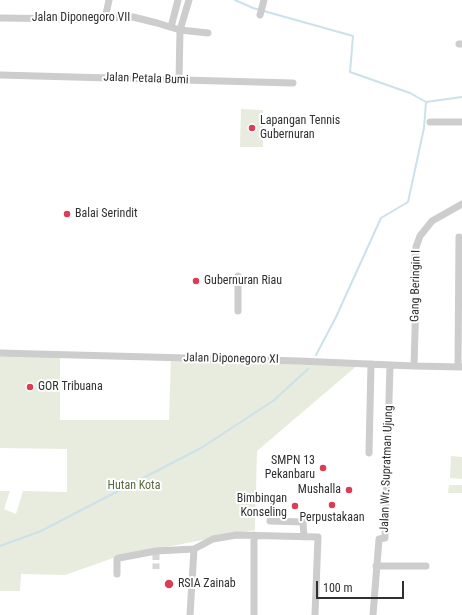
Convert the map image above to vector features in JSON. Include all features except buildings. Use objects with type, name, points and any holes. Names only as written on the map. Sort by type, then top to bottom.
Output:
[{"type":"street","points":[[105,19],[109,0]]},
{"type":"street","points":[[171,27],[178,0]]},
{"type":"street","points":[[179,80],[180,30],[189,0]]},
{"type":"street","points":[[260,16],[264,2]]},
{"type":"street","name":"Jalan Diponegoro VII","points":[[0,18],[105,19],[133,17],[180,30],[208,33]]},
{"type":"street","name":"Jalan Petala Bumi","points":[[0,75],[293,83]]},
{"type":"street","points":[[430,122],[462,122]]},
{"type":"street","name":"Gang Beringin I","points":[[414,366],[416,298],[414,268],[416,247],[420,236],[432,221],[462,204]]},
{"type":"street","points":[[459,237],[460,367]]},
{"type":"street","points":[[238,276],[238,311]]},
{"type":"street","name":"Jalan Diponegoro XI","points":[[0,353],[460,367]]},
{"type":"street","points":[[369,453],[371,364]]},
{"type":"street","name":"Jalan Wr. Supratman Ujung","points":[[373,615],[379,539],[385,538],[390,365]]},
{"type":"street","points":[[270,521],[303,522],[304,537]]},
{"type":"street","points":[[117,574],[118,558],[156,552],[194,549],[213,540],[225,537],[236,535],[254,535],[318,537],[315,615]]},
{"type":"street","points":[[254,535],[254,615]]},
{"type":"street","points":[[190,615],[194,549]]},
{"type":"street","points":[[175,550],[189,554],[188,588],[191,591]]},
{"type":"street","points":[[376,566],[426,566]]},
{"type":"green space","name":"Lapangan Tennis Gubernuran","points":[[241,109],[263,110],[263,147],[240,147]]},
{"type":"green space","name":"Hutan Kota","points":[[0,353],[60,355],[60,420],[169,420],[171,357],[359,364],[257,451],[255,530],[119,556],[65,575],[21,574],[20,591],[0,591],[0,491],[10,491],[4,509],[16,514],[23,491],[67,492],[67,449],[0,448]]},
{"type":"green space","points":[[451,456],[462,457],[462,479],[450,478]]},
{"type":"green space","points":[[449,485],[462,485],[462,493],[448,493]]},
{"type":"waterway","points":[[235,0],[253,8],[353,36],[350,72],[410,93],[426,102],[462,97]]},
{"type":"waterway","points":[[316,355],[336,317],[381,218],[408,202],[424,128],[426,102]]},
{"type":"waterway","points":[[0,546],[41,531],[201,448],[273,401],[308,369]]},
{"type":"tunnel","points":[[156,553],[156,569]]},
{"type":"place","name":"Lapangan Tennis Gubernuran","points":[[252,128]]},
{"type":"place","name":"Balai Serindit","points":[[67,214]]},
{"type":"place","name":"Gubernuran Riau","points":[[196,281]]},
{"type":"place","name":"GOR Tribuana","points":[[30,387]]},
{"type":"place","name":"SMPN 13 Pekanbaru","points":[[323,468]]},
{"type":"place","name":"Mushalla","points":[[349,490]]},
{"type":"place","name":"Perpustakaan","points":[[332,505]]},
{"type":"place","name":"Bimbingan Konseling","points":[[295,506]]},
{"type":"place","name":"RSIA Zainab","points":[[169,584]]}]
